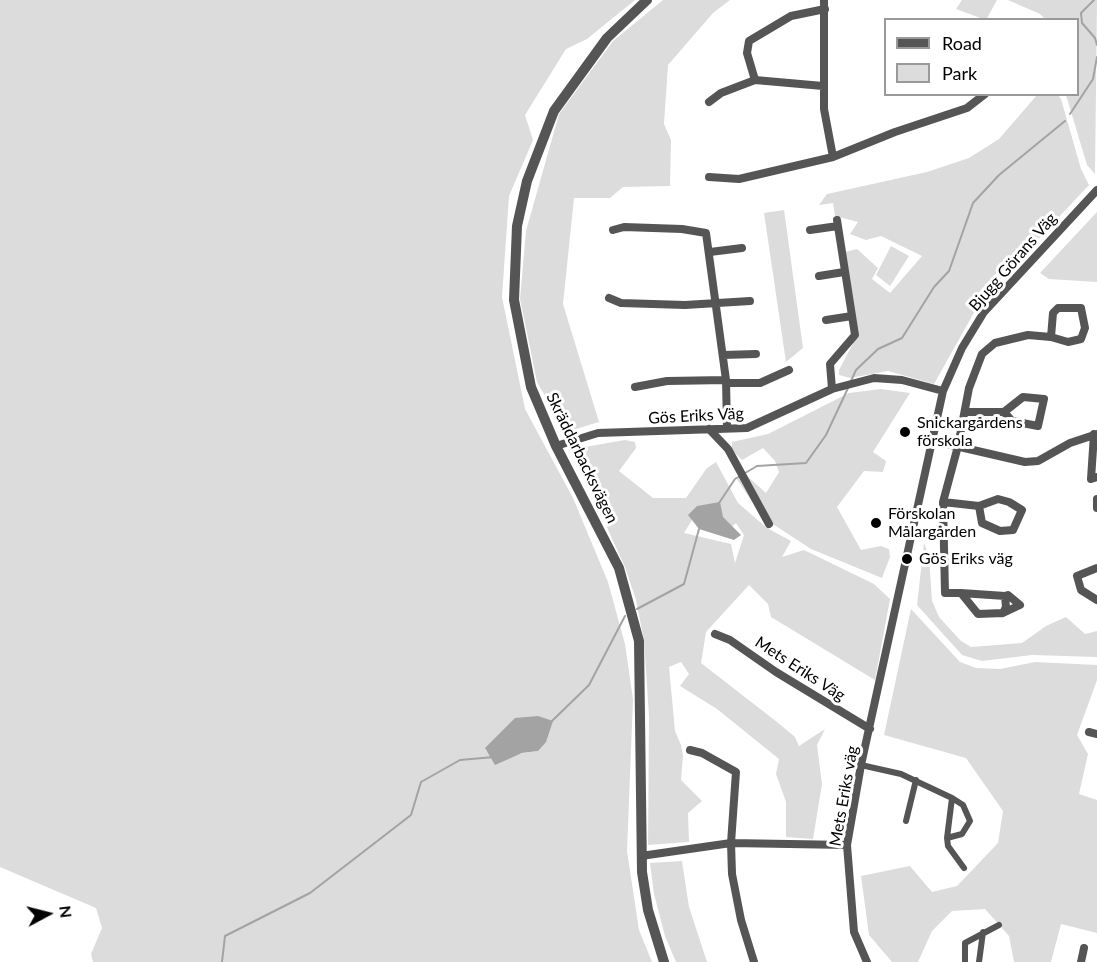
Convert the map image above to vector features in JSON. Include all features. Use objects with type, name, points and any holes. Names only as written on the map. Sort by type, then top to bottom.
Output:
[{"type":"street","name":"Skräddarbacksvägen","points":[[647,0],[606,38],[554,111],[527,181],[517,226],[514,300],[531,387],[556,446],[619,568],[639,641],[642,724],[641,856],[648,910],[664,962]]},
{"type":"street","points":[[824,0],[824,109],[833,157]]},
{"type":"street","points":[[755,80],[747,53],[749,41],[791,16],[825,9]]},
{"type":"street","points":[[709,102],[721,93],[755,80],[823,86]]},
{"type":"street","points":[[709,177],[739,179],[833,157],[895,132],[967,108],[982,96]]},
{"type":"street","name":"Bjugg Görans Väg","points":[[943,392],[962,348],[984,312],[1097,190]]},
{"type":"street","points":[[810,230],[837,223],[855,335],[830,364],[832,389]]},
{"type":"street","points":[[613,230],[624,227],[697,230],[706,233],[726,381],[727,428]]},
{"type":"street","points":[[710,252],[742,248]]},
{"type":"street","points":[[819,276],[844,272]]},
{"type":"street","points":[[609,298],[621,303],[717,304],[750,301]]},
{"type":"street","points":[[962,593],[978,614],[1003,613],[1020,605],[1008,595],[955,591],[945,593],[943,502],[958,446],[969,388],[982,354],[995,343],[1028,335],[1050,337],[1068,342],[1081,339],[1085,328],[1081,308],[1058,308],[1053,313],[1050,337]]},
{"type":"street","points":[[826,320],[852,316]]},
{"type":"street","points":[[723,355],[756,354]]},
{"type":"street","points":[[635,387],[667,381],[760,382],[789,370]]},
{"type":"street","name":"Gös Eriks Väg","points":[[556,446],[598,433],[747,428],[832,389],[874,378],[902,380],[943,392]]},
{"type":"street","points":[[870,729],[943,392]]},
{"type":"street","points":[[965,412],[1004,412],[1023,398],[1044,399],[1038,426],[1012,421],[1004,412]]},
{"type":"street","points":[[709,429],[728,449],[769,524]]},
{"type":"street","points":[[934,441],[1025,462],[1038,460],[1095,434],[1091,479],[1097,477]]},
{"type":"street","points":[[1097,499],[1097,508]]},
{"type":"street","points":[[943,502],[979,506],[998,500],[1010,502],[1022,510],[1013,530],[1000,531],[982,524],[979,506]]},
{"type":"street","points":[[1097,567],[1077,576],[1081,590],[1097,600]]},
{"type":"street","points":[[1003,613],[1006,607],[1005,596]]},
{"type":"street","name":"Mets Eriks Väg","points":[[715,634],[730,640],[776,672],[870,729]]},
{"type":"street","name":"Mets Eriks väg","points":[[867,962],[856,940],[848,893],[847,845],[861,765],[870,729]]},
{"type":"street","points":[[690,750],[702,753],[736,772],[731,843],[732,874],[741,920],[754,962]]},
{"type":"street","points":[[861,765],[916,780],[963,805],[970,821],[962,834],[947,838]]},
{"type":"street","points":[[906,821],[916,780]]},
{"type":"street","points":[[952,798],[948,846],[964,868]]},
{"type":"street","points":[[641,856],[731,843],[847,845]]},
{"type":"street","points":[[965,962],[965,943],[999,925]]},
{"type":"street","points":[[979,962],[983,932]]},
{"type":"street","points":[[1081,962],[1084,948]]},
{"type":"green space","points":[[0,0],[635,0],[587,39],[566,49],[525,115],[533,140],[509,196],[502,297],[525,409],[573,498],[608,582],[625,644],[633,699],[627,851],[639,930],[652,962],[93,962],[91,954],[102,928],[96,908],[0,867]],"holes":[[[485,749],[538,751],[492,758]]]},
{"type":"green space","points":[[663,0],[730,0],[713,13],[668,65],[664,124],[671,140],[670,186],[623,187],[610,198],[574,198],[563,304],[599,422],[566,432],[537,382],[520,299],[526,231],[559,114],[613,41]]},
{"type":"green space","points":[[962,0],[997,0],[987,18],[981,18],[956,9]]},
{"type":"green space","points":[[1008,0],[1097,0],[1095,174],[1087,165],[1066,96],[1079,96],[1079,18],[1044,18]]},
{"type":"green space","points":[[1036,96],[1059,96],[1081,169],[1089,185],[981,300],[934,384],[888,371],[850,378],[839,375],[839,370],[857,336],[845,252],[857,249],[878,268],[872,279],[890,293],[922,256],[881,236],[866,240],[850,234],[858,222],[835,216],[833,203],[819,205],[827,194],[927,172],[969,158],[999,139]]},
{"type":"green space","points":[[784,210],[803,348],[786,362],[764,213]]},
{"type":"green space","points":[[1097,212],[1097,282],[1049,279],[1040,273]]},
{"type":"green space","points":[[891,246],[909,256],[890,286],[876,275]]},
{"type":"green space","points":[[881,389],[910,393],[873,452],[886,461],[883,472],[864,471],[837,507],[861,550],[881,546],[889,549],[890,557],[882,578],[811,549],[762,517],[737,479],[746,475],[766,493],[779,472],[775,461],[763,448],[742,460],[732,450],[732,442],[768,434],[849,393]]},
{"type":"green space","points":[[625,440],[635,442],[636,448],[619,471],[653,498],[686,498],[707,468],[716,462],[738,503],[767,528],[791,541],[782,557],[804,550],[874,584],[890,599],[875,680],[771,617],[768,604],[749,585],[706,632],[701,663],[795,737],[799,746],[825,729],[817,745],[822,784],[813,839],[786,837],[786,802],[776,774],[779,759],[717,709],[680,686],[689,674],[681,662],[669,667],[675,731],[683,756],[681,780],[702,801],[688,813],[689,842],[648,845],[649,716],[644,640],[636,600],[625,567],[575,457],[585,447]],"holes":[[[697,512],[730,528],[736,523],[744,535],[735,563],[731,544],[684,533]]]},
{"type":"green space","points":[[924,543],[929,556],[932,601],[939,617],[961,641],[971,647],[1022,643],[1046,626],[1066,617],[1085,634],[1097,631],[1097,657],[1032,655],[982,661],[962,655],[917,605]]},
{"type":"green space","points":[[911,609],[960,662],[976,668],[1000,669],[1035,662],[1097,665],[1097,680],[1077,735],[1088,754],[1079,794],[1097,800],[1097,933],[1061,924],[1051,962],[1014,962],[1009,936],[985,909],[952,911],[932,931],[918,962],[892,962],[869,935],[861,876],[910,866],[932,892],[957,886],[998,843],[1003,811],[966,758],[884,735]]},
{"type":"green space","points":[[682,861],[689,907],[707,962],[676,962],[665,936],[654,894],[650,863]]},
{"type":"shaded area","points":[[720,502],[723,517],[741,535],[734,540],[699,529],[688,515],[697,506]]},
{"type":"shaded area","points":[[538,716],[553,721],[546,742],[538,751],[522,753],[495,765],[485,748],[515,718]]},
{"type":"waterway","points":[[1094,0],[1081,13],[1082,23],[1095,38],[1097,45]]},
{"type":"waterway","points":[[1070,114],[1093,79],[1097,57]]},
{"type":"waterway","points":[[851,381],[856,370],[878,349],[902,338],[934,287],[949,271],[973,203],[999,175],[1065,121]]},
{"type":"waterway","points":[[719,503],[735,479],[757,466],[806,463],[826,435],[849,386]]},
{"type":"waterway","points":[[637,609],[684,584],[699,529]]},
{"type":"waterway","points":[[552,721],[589,685],[625,616]]},
{"type":"waterway","points":[[222,962],[225,936],[310,893],[411,815],[421,782],[460,760],[494,757]]},
{"type":"place","name":"Snickargårdens förskola","points":[[905,432]]},
{"type":"place","name":"Förskolan Målargården","points":[[876,523]]},
{"type":"place","name":"Gös Eriks väg","points":[[907,559]]}]
